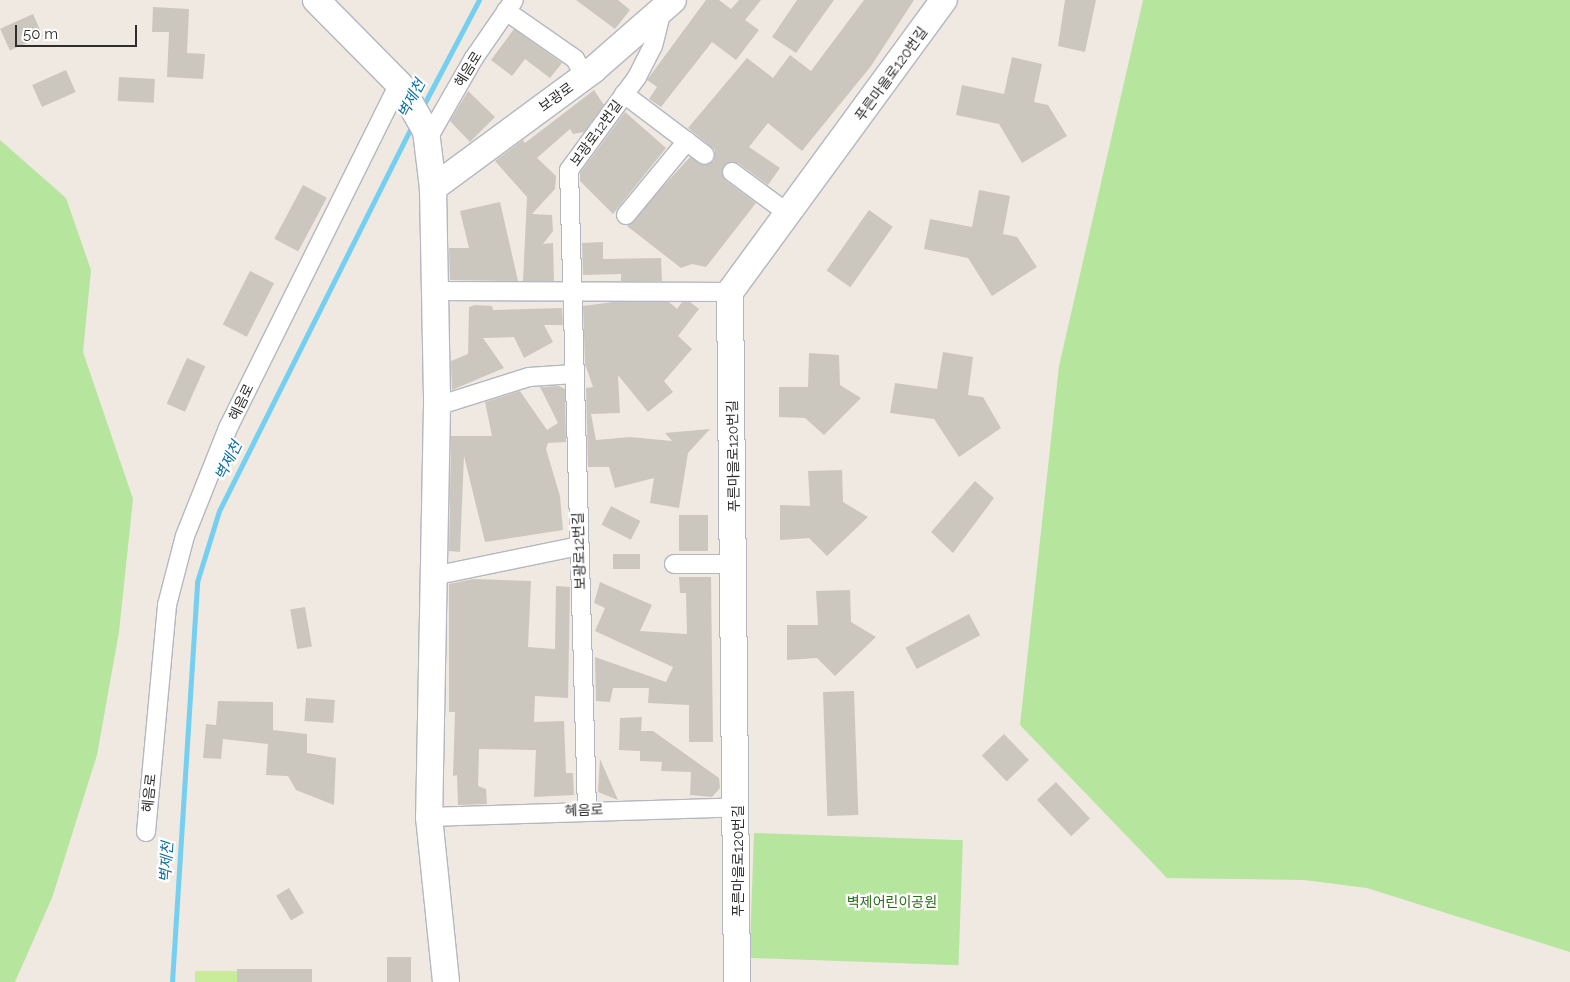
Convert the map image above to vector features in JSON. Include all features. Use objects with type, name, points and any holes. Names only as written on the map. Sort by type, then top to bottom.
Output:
[{"type":"main road","points":[[316,0],[402,89],[426,136],[433,188],[437,406],[429,817],[446,982]]},
{"type":"main road","name":"푸른마을로120번길","points":[[737,982],[738,807],[730,292],[944,0]]},
{"type":"main road","name":"보광로","points":[[433,188],[585,76],[667,7]]},
{"type":"street","name":"혜음로","points":[[426,136],[510,5]]},
{"type":"street","points":[[510,5],[575,59],[585,76]]},
{"type":"street","name":"보광로12번길","points":[[587,810],[569,170],[624,94],[654,46],[667,7]]},
{"type":"street","name":"혜음로","points":[[146,832],[167,605],[185,536],[228,428],[402,89]]},
{"type":"street","name":"보광로12번길","points":[[624,94],[705,155]]},
{"type":"street","points":[[626,215],[687,141]]},
{"type":"street","points":[[732,172],[789,214]]},
{"type":"street","points":[[435,291],[730,292]]},
{"type":"street","points":[[437,406],[529,377],[574,374]]},
{"type":"street","points":[[433,576],[579,546]]},
{"type":"street","points":[[674,564],[735,564]]},
{"type":"street","name":"혜음로","points":[[429,817],[587,810],[738,807]]},
{"type":"green space","points":[[1143,0],[1570,0],[1570,952],[1367,888],[1304,880],[1167,878],[1020,725],[1059,366]]},
{"type":"green space","points":[[0,140],[66,198],[91,270],[83,352],[133,499],[119,632],[97,755],[52,898],[15,982],[0,982]]},
{"type":"green space","name":"벽제어린이공원","points":[[754,833],[963,840],[959,965],[750,958]]},
{"type":"green space","points":[[195,971],[237,971],[237,982],[195,982]]},
{"type":"building","points":[[576,0],[618,0],[630,10],[615,29]]},
{"type":"building","points":[[706,0],[719,0],[731,9],[739,0],[761,0],[745,20],[759,30],[736,60],[712,42],[661,107],[649,99],[657,87],[647,80]]},
{"type":"building","points":[[797,0],[834,0],[796,53],[772,37]]},
{"type":"building","points":[[864,0],[914,0],[871,66],[802,151],[768,123],[749,147],[780,168],[768,185],[738,163],[724,165],[725,180],[756,203],[706,267],[692,264],[681,268],[627,226],[690,157],[703,165],[714,161],[715,150],[688,128],[747,58],[773,78],[790,55],[811,71]]},
{"type":"building","points":[[1065,0],[1096,0],[1085,52],[1058,46]]},
{"type":"building","points":[[153,7],[189,9],[187,53],[205,54],[203,79],[167,77],[169,32],[152,32]]},
{"type":"building","points":[[33,14],[43,36],[10,51],[0,29]]},
{"type":"building","points":[[514,29],[562,63],[550,78],[525,59],[512,76],[491,60]]},
{"type":"building","points":[[1012,57],[1042,64],[1034,102],[1048,105],[1067,136],[1022,163],[999,124],[956,115],[962,85],[1004,94]]},
{"type":"building","points":[[66,70],[76,92],[42,107],[32,85]]},
{"type":"building","points":[[119,77],[155,79],[154,103],[118,101]]},
{"type":"building","points":[[594,90],[604,105],[584,132],[573,134],[570,129],[537,158],[556,176],[555,189],[532,214],[552,215],[553,231],[543,244],[553,243],[554,281],[523,281],[527,197],[495,161],[523,140],[525,143]]},
{"type":"building","points":[[468,91],[495,117],[470,142],[450,121]]},
{"type":"building","points":[[625,112],[666,148],[613,214],[580,181],[580,173]]},
{"type":"building","points":[[303,185],[327,198],[298,252],[274,239]]},
{"type":"building","points":[[979,190],[1010,196],[1003,234],[1017,237],[1037,267],[992,296],[968,258],[924,249],[930,219],[972,227]]},
{"type":"building","points":[[500,202],[518,281],[450,280],[449,248],[469,248],[460,211]]},
{"type":"building","points":[[869,210],[893,227],[850,287],[827,271]]},
{"type":"building","points":[[603,242],[603,259],[661,258],[662,281],[621,281],[621,274],[583,275],[582,243]]},
{"type":"building","points":[[250,271],[274,283],[247,337],[223,324]]},
{"type":"building","points":[[613,302],[669,302],[677,309],[682,302],[690,302],[699,309],[678,336],[692,349],[664,381],[673,392],[648,412],[618,375],[620,413],[591,414],[596,440],[630,437],[672,441],[665,433],[710,429],[688,453],[679,508],[650,503],[654,478],[615,488],[609,467],[588,467],[586,388],[593,387],[585,364],[583,306]]},
{"type":"building","points":[[475,305],[492,306],[493,310],[562,308],[563,325],[544,325],[553,342],[524,358],[514,337],[483,338],[504,368],[452,390],[451,361],[468,354],[469,307]]},
{"type":"building","points":[[943,352],[973,357],[968,395],[983,397],[1001,428],[959,457],[934,419],[890,413],[895,383],[937,389]]},
{"type":"building","points":[[809,353],[839,355],[840,385],[861,398],[824,435],[805,418],[779,417],[779,387],[808,387]]},
{"type":"building","points":[[187,358],[205,366],[185,412],[167,404]]},
{"type":"building","points":[[559,386],[565,389],[566,442],[548,443],[546,449],[560,496],[563,530],[485,542],[464,456],[460,552],[449,551],[451,436],[492,436],[485,402],[520,391],[547,430],[558,423],[540,387]]},
{"type":"building","points":[[842,470],[843,502],[868,517],[827,556],[809,538],[780,540],[780,505],[810,506],[808,471]]},
{"type":"building","points":[[975,481],[994,498],[953,553],[931,532]]},
{"type":"building","points":[[611,506],[640,521],[631,540],[601,525]]},
{"type":"building","points":[[679,515],[708,515],[708,551],[679,551]]},
{"type":"building","points":[[613,554],[640,554],[640,569],[613,569]]},
{"type":"building","points":[[679,577],[711,577],[713,742],[689,742],[689,705],[648,703],[649,688],[613,688],[610,702],[596,701],[595,657],[666,682],[673,667],[595,631],[605,608],[594,603],[600,582],[652,605],[640,631],[687,634],[686,593],[680,593]]},
{"type":"building","points":[[473,579],[531,581],[528,647],[555,649],[556,586],[570,587],[568,698],[535,696],[534,722],[564,721],[566,773],[573,773],[574,795],[534,797],[536,750],[479,749],[478,786],[486,789],[487,804],[458,805],[457,775],[453,776],[455,712],[449,712],[449,584]]},
{"type":"building","points":[[850,590],[851,622],[876,637],[835,676],[817,658],[787,660],[787,625],[818,625],[816,591]]},
{"type":"building","points":[[305,607],[312,646],[297,649],[290,610]]},
{"type":"building","points":[[969,614],[980,635],[917,669],[905,648]]},
{"type":"building","points":[[854,691],[858,815],[827,816],[823,692]]},
{"type":"building","points":[[306,698],[335,700],[333,723],[304,721]]},
{"type":"building","points":[[218,701],[273,702],[273,730],[307,734],[307,753],[336,758],[334,805],[296,790],[288,776],[266,775],[268,744],[223,739],[221,759],[203,758],[206,724],[216,725]]},
{"type":"building","points":[[642,717],[641,731],[653,731],[719,778],[720,788],[712,797],[690,795],[691,772],[661,771],[662,762],[640,761],[640,751],[619,750],[620,718]]},
{"type":"building","points":[[1004,734],[1029,760],[1007,781],[982,756]]},
{"type":"building","points":[[600,759],[618,800],[598,792]]},
{"type":"building","points":[[1056,782],[1090,819],[1071,836],[1037,800]]},
{"type":"building","points":[[289,888],[304,913],[291,921],[276,896]]},
{"type":"building","points":[[387,957],[411,957],[411,982],[387,982]]},
{"type":"building","points":[[237,969],[312,969],[312,982],[237,982]]},
{"type":"waterway","name":"벽제천","points":[[422,108],[479,0]]},
{"type":"waterway","name":"벽제천","points":[[172,982],[197,582],[219,511],[413,124]]}]
